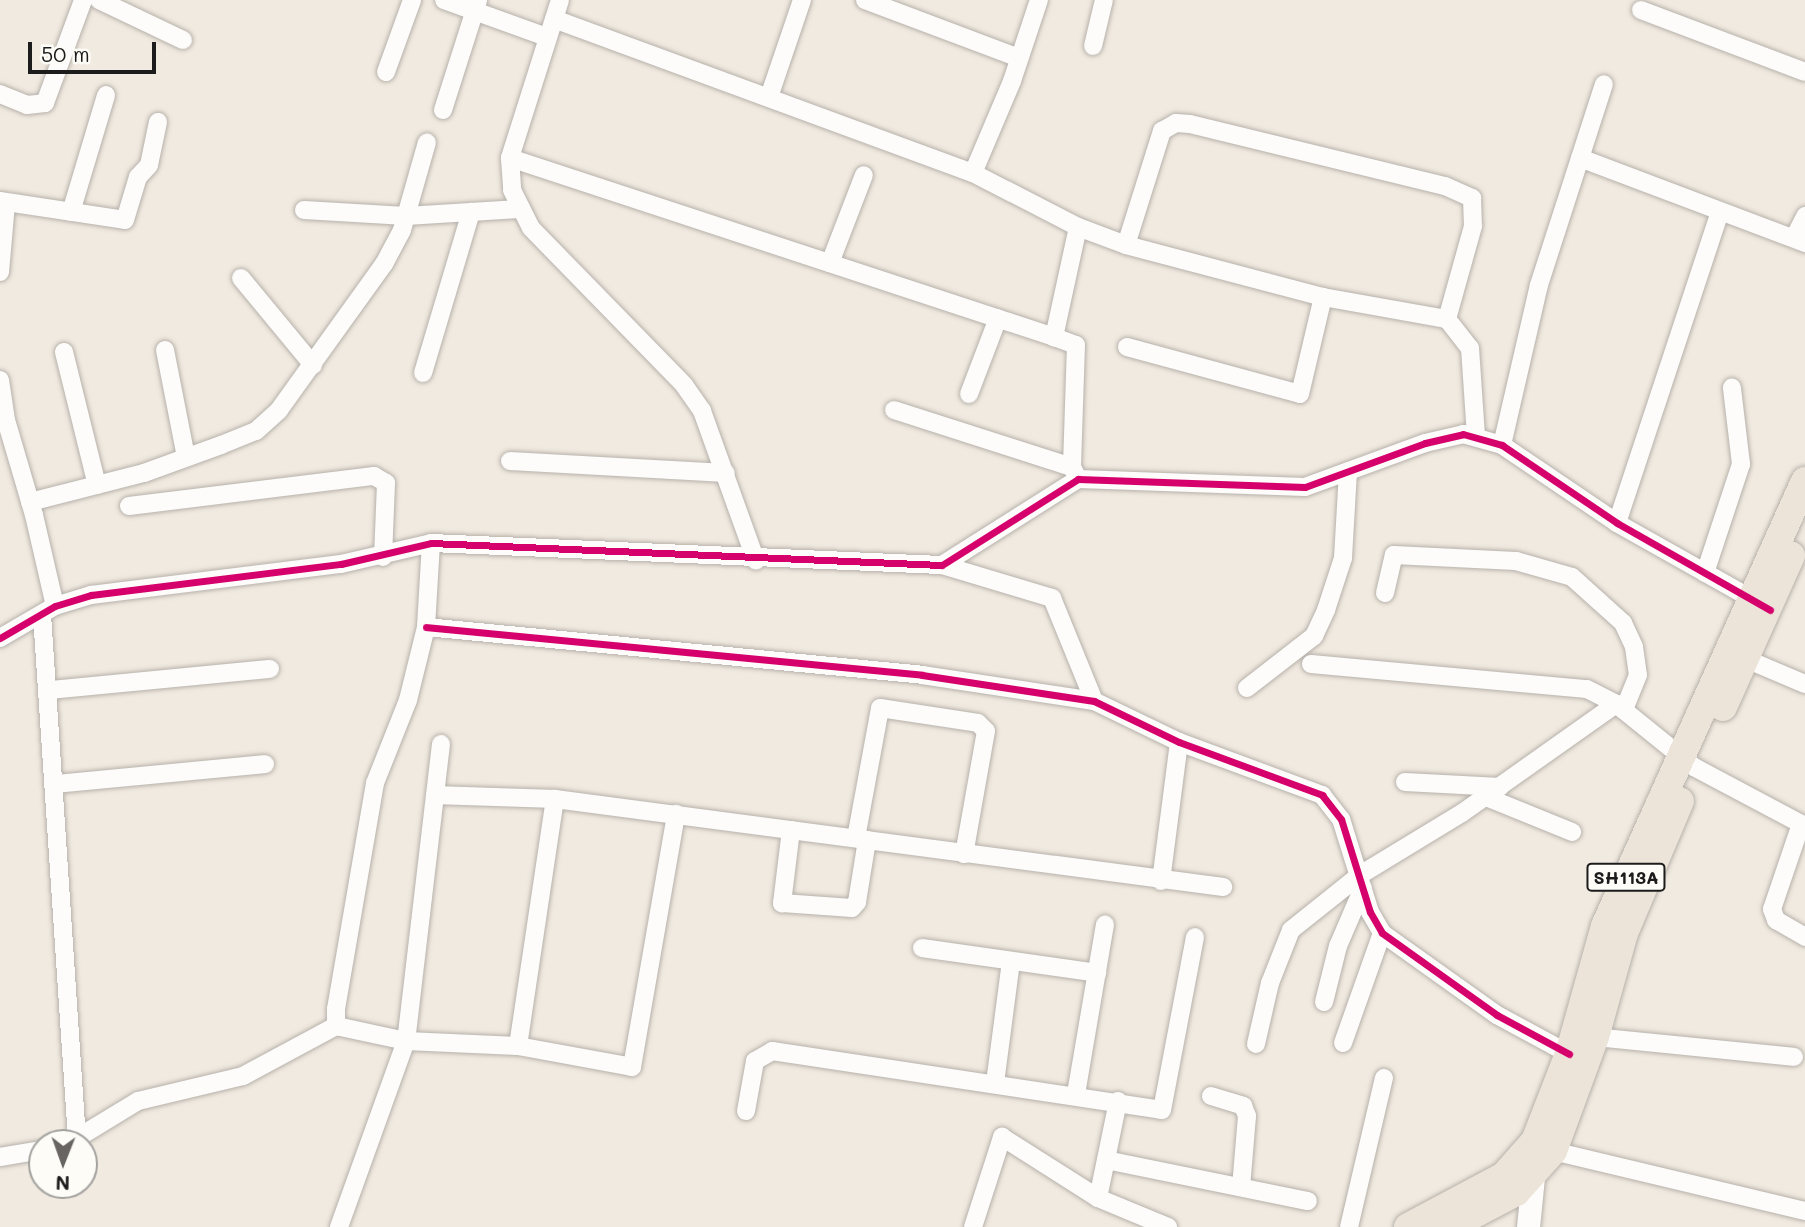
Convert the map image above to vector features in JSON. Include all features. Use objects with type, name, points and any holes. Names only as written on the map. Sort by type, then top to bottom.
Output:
[{"type":"main road","name":"SH113A","points":[[1408,1227],[1504,1176],[1528,1167],[1553,1150],[1595,1037],[1624,933],[1687,762],[1746,659],[1761,605],[1805,481]]},
{"type":"main road","name":"SH113A","points":[[1450,1227],[1516,1192],[1528,1167],[1535,1141],[1569,1054],[1605,926],[1761,605],[1801,544]]},
{"type":"street","points":[[0,94],[27,105],[46,103],[83,0]]},
{"type":"street","points":[[99,0],[183,40]]},
{"type":"street","points":[[386,72],[412,0]]},
{"type":"street","points":[[443,0],[477,6],[547,37]]},
{"type":"street","points":[[560,0],[510,158],[519,209],[531,228],[684,385],[702,411],[757,561]]},
{"type":"street","points":[[769,97],[802,0]]},
{"type":"street","points":[[865,0],[1019,58]]},
{"type":"street","points":[[973,173],[1039,0]]},
{"type":"street","points":[[1093,46],[1104,0]]},
{"type":"street","points":[[443,110],[477,6]]},
{"type":"street","points":[[1641,10],[1805,72]]},
{"type":"street","points":[[554,19],[973,173],[1078,227],[1126,245],[1323,297],[1447,319],[1470,348],[1476,435]]},
{"type":"street","points":[[1502,445],[1539,285],[1604,84]]},
{"type":"street","points":[[71,212],[106,95]]},
{"type":"street","points":[[0,272],[3,202],[118,221],[129,217],[138,177],[152,157],[158,122]]},
{"type":"street","points":[[1126,245],[1162,131],[1175,123],[1190,124],[1446,186],[1472,198],[1473,226],[1447,319]]},
{"type":"street","points":[[30,502],[97,485],[186,457],[256,431],[279,410],[359,304],[406,216],[427,142]]},
{"type":"street","points":[[510,158],[1076,345],[1075,473]]},
{"type":"street","points":[[1580,158],[1800,240],[1805,216]]},
{"type":"street","points":[[830,263],[864,175]]},
{"type":"street","points":[[304,210],[406,216],[519,209]]},
{"type":"street","points":[[424,373],[471,212]]},
{"type":"street","points":[[1617,523],[1720,212]]},
{"type":"street","points":[[1054,337],[1078,227]]},
{"type":"street","points":[[241,278],[313,365]]},
{"type":"street","points":[[1126,348],[1300,394],[1323,297]]},
{"type":"street","points":[[968,394],[998,318]]},
{"type":"street","points":[[165,350],[186,457]]},
{"type":"street","points":[[64,352],[97,485]]},
{"type":"street","points":[[0,380],[6,420],[30,502],[48,610],[72,1129]]},
{"type":"street","points":[[1704,573],[1741,464],[1732,388]]},
{"type":"street","points":[[894,410],[1075,473],[1305,487],[1425,443],[1476,435],[1502,445],[1617,523],[1761,605]]},
{"type":"street","points":[[510,461],[726,473]]},
{"type":"street","points":[[1247,688],[1314,636],[1326,610],[1343,558],[1348,471]]},
{"type":"street","points":[[942,565],[1075,473]]},
{"type":"street","points":[[129,506],[374,476],[386,482],[383,556]]},
{"type":"street","points":[[336,1026],[348,929],[375,783],[408,700],[426,627],[431,543]]},
{"type":"street","points":[[0,638],[48,610],[91,595],[383,556],[431,543],[757,561],[942,565],[1052,598],[1094,701]]},
{"type":"street","points":[[1256,1044],[1270,983],[1291,930],[1620,707],[1637,675],[1634,647],[1623,623],[1572,577],[1516,561],[1394,555],[1385,593]]},
{"type":"street","points":[[426,627],[908,674],[1094,701],[1179,742],[1322,795],[1341,819],[1382,933],[1497,1015],[1569,1054]]},
{"type":"street","points":[[1746,659],[1805,684]]},
{"type":"street","points":[[1311,664],[1587,690],[1620,707],[1687,762],[1803,825],[1772,909],[1784,927],[1805,937]]},
{"type":"street","points":[[50,690],[270,669]]},
{"type":"street","points":[[791,830],[782,903],[852,908],[857,902],[861,839],[880,708],[978,723],[986,731],[964,854]]},
{"type":"street","points":[[1161,881],[1179,742]]},
{"type":"street","points":[[339,1227],[406,1041],[441,744]]},
{"type":"street","points":[[55,784],[265,764]]},
{"type":"street","points":[[1405,782],[1493,792],[1572,832]]},
{"type":"street","points":[[435,795],[555,799],[1161,881],[1223,887]]},
{"type":"street","points":[[518,1046],[555,799]]},
{"type":"street","points":[[92,1129],[138,1101],[243,1076],[336,1026],[406,1041],[518,1046],[632,1067],[676,814]]},
{"type":"street","points":[[1324,1002],[1338,946],[1362,881]]},
{"type":"street","points":[[1076,1094],[1105,924]]},
{"type":"street","points":[[1343,1043],[1382,933]]},
{"type":"street","points":[[746,1111],[755,1061],[772,1051],[1076,1094],[1162,1110],[1195,937]]},
{"type":"street","points":[[922,948],[1097,973]]},
{"type":"street","points":[[995,1083],[1011,962]]},
{"type":"street","points":[[1595,1037],[1794,1058]]},
{"type":"street","points":[[1349,1227],[1384,1078]]},
{"type":"street","points":[[1211,1096],[1243,1107],[1247,1116],[1241,1187]]},
{"type":"street","points":[[1098,1198],[1118,1101]]},
{"type":"street","points":[[973,1227],[1002,1137],[1098,1198],[1168,1227]]},
{"type":"street","points":[[1553,1150],[1805,1211]]},
{"type":"street","points":[[0,1157],[28,1152]]},
{"type":"street","points":[[1106,1160],[1308,1201]]},
{"type":"street","points":[[1528,1167],[1528,1227]]},
{"type":"cycle path","points":[[0,638],[55,606],[91,595],[341,564],[431,543],[942,565],[1078,479],[1305,487],[1425,443],[1463,434],[1502,445],[1617,523],[1770,610]]},
{"type":"cycle path","points":[[426,627],[922,675],[1094,701],[1179,742],[1322,795],[1341,819],[1370,912],[1382,933],[1497,1015],[1569,1054]]}]
